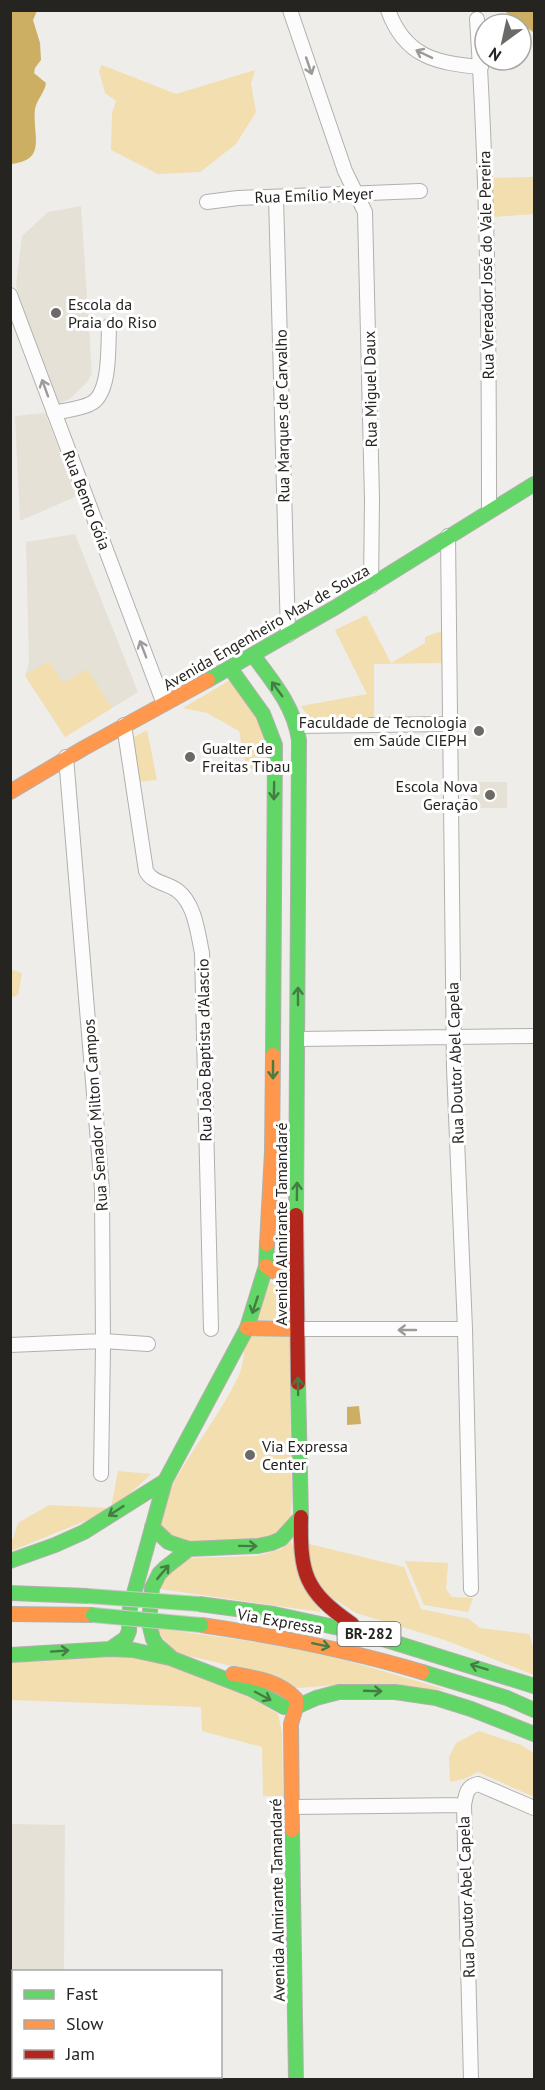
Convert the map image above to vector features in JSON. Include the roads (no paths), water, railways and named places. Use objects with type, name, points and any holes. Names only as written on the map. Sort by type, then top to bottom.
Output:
[{"type":"main road","name":"Avenida Engenheiro Max de Souza","points":[[10,792],[66,757],[288,635],[534,484]]},
{"type":"main road","name":"Avenida Almirante Tamandaré","points":[[253,655],[285,700],[298,726],[296,1264],[301,1559],[305,1578],[315,1596],[330,1611],[367,1634]]},
{"type":"main road","name":"Avenida Almirante Tamandaré","points":[[110,1648],[126,1638],[129,1631],[130,1608],[165,1481],[247,1328],[266,1266],[272,1152],[275,748],[272,732],[255,702],[230,668]]},
{"type":"main road","points":[[272,732],[298,726]]},
{"type":"main road","points":[[266,1266],[272,1273],[282,1275],[291,1271],[296,1264]]},
{"type":"main road","points":[[247,1328],[297,1329]]},
{"type":"main road","points":[[10,1561],[84,1532],[165,1481]]},
{"type":"main road","points":[[152,1527],[158,1536],[178,1548],[258,1546],[281,1539],[301,1517]]},
{"type":"main road","points":[[173,1659],[157,1645],[150,1630],[152,1588],[159,1574],[189,1549]]},
{"type":"main road","name":"Via Expressa","points":[[10,1593],[199,1604],[274,1614],[367,1634],[534,1686]]},
{"type":"main road","name":"Via Expressa","points":[[10,1614],[93,1615],[201,1624],[282,1637],[371,1657],[507,1698],[534,1710]]},
{"type":"main road","points":[[10,1654],[110,1648],[132,1650],[173,1659],[202,1669],[276,1684],[296,1699],[291,1711]]},
{"type":"main road","points":[[291,1711],[316,1698],[339,1692],[395,1692],[436,1698],[534,1734]]},
{"type":"main road","name":"Avenida Almirante Tamandaré","points":[[291,1711],[296,2079]]},
{"type":"street","name":"Rua Miguel Daux","points":[[290,10],[345,171],[365,212],[372,499],[371,586]]},
{"type":"street","points":[[388,10],[400,36],[411,47],[440,61],[473,66]]},
{"type":"street","name":"Rua Vereador José do Vale Pereira","points":[[481,72],[488,326],[489,510]]},
{"type":"street","name":"Rua Emílio Meyer","points":[[207,202],[238,198],[420,191]]},
{"type":"street","name":"Rua Marques de Carvalho","points":[[276,197],[288,635]]},
{"type":"street","name":"Rua Bento Góia","points":[[10,295],[164,704]]},
{"type":"street","points":[[54,413],[92,404],[101,395],[105,382],[109,326]]},
{"type":"street","name":"Rua Doutor Abel Capela","points":[[448,537],[453,1037],[465,1329],[471,1589]]},
{"type":"street","points":[[298,726],[450,724]]},
{"type":"street","name":"Rua João Baptista d'Alascio","points":[[124,725],[146,871],[152,878],[172,887],[184,897],[196,927],[202,953],[211,1329]]},
{"type":"street","name":"Rua Senador Milton Campos","points":[[66,757],[102,1190],[101,1474]]},
{"type":"street","points":[[298,1039],[534,1036]]},
{"type":"street","points":[[297,1329],[465,1329]]},
{"type":"street","points":[[10,1345],[103,1341],[148,1344]]},
{"type":"street","name":"Rua Doutor Abel Capela","points":[[471,2079],[464,1805],[467,1790],[471,1785],[478,1784],[534,1808]]},
{"type":"street","points":[[292,1807],[464,1805]]},
{"type":"place","name":"Escola da Praia do Riso","points":[[56,313]]},
{"type":"place","name":"Faculdade de Tecnologia em Saúde CIEPH","points":[[479,731]]},
{"type":"place","name":"Gualter de Freitas Tibau","points":[[190,757]]},
{"type":"place","name":"Escola Nova Geração","points":[[490,795]]},
{"type":"place","name":"Via Expressa Center","points":[[250,1455]]}]
